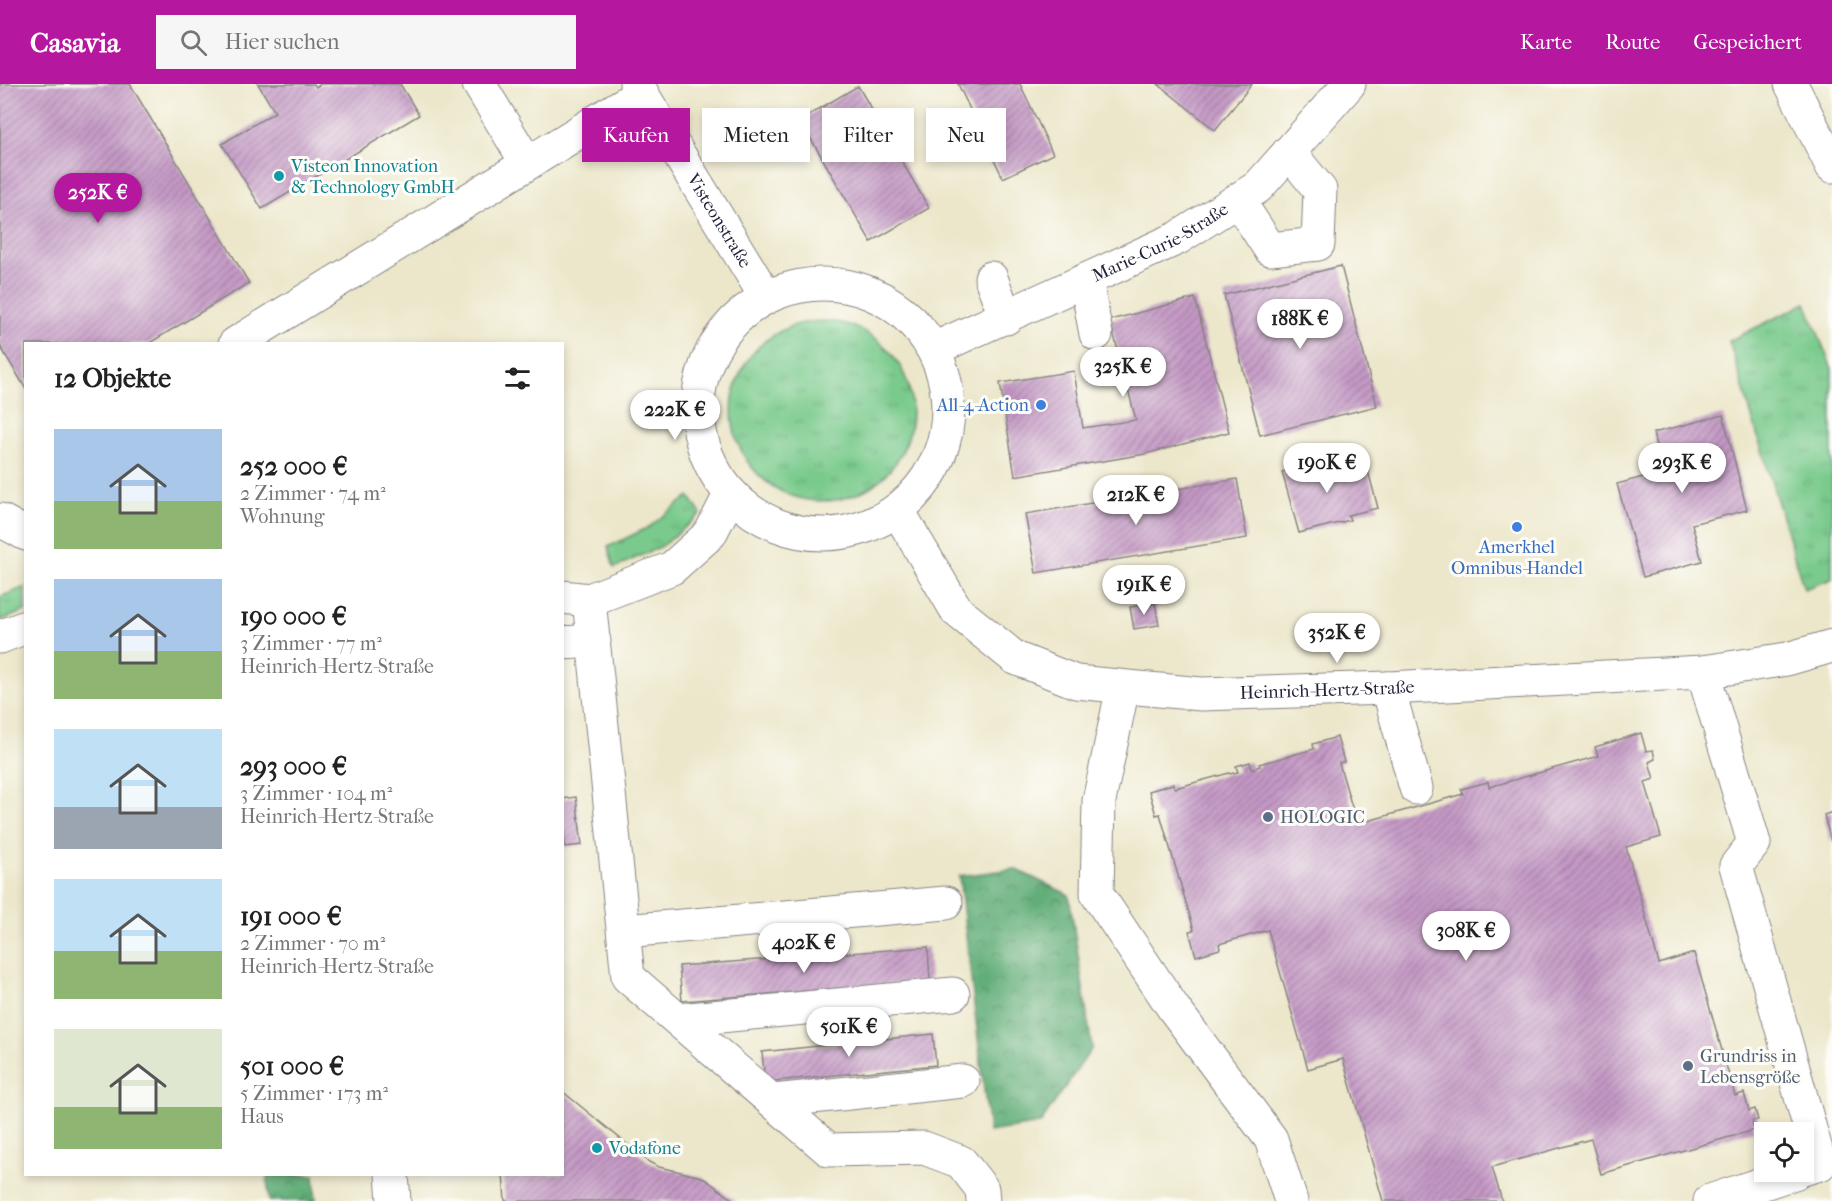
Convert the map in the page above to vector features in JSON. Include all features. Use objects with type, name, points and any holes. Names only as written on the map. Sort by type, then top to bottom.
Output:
[{"type":"street","points":[[479,84],[527,163]]},
{"type":"street","name":"Marie-Curie-Straße","points":[[934,349],[1178,238],[1238,200],[1258,187],[1349,84]]},
{"type":"street","points":[[1791,84],[1832,166]]},
{"type":"street","points":[[238,342],[527,163],[639,89]]},
{"type":"street","name":"Visteonstraße","points":[[639,89],[766,297]]},
{"type":"street","points":[[1238,200],[1270,249],[1318,244],[1320,190],[1289,152]]},
{"type":"street","points":[[992,278],[1006,318]]},
{"type":"street","points":[[1086,280],[1096,334]]},
{"type":"street","points":[[803,285],[842,285],[879,296],[910,318],[934,349],[947,383],[948,395],[949,418],[941,454],[924,486],[898,511],[866,528],[830,535],[793,532],[759,518],[730,495],[708,463],[697,426],[698,387],[711,350],[734,319],[766,297],[803,285]]},
{"type":"street","points":[[730,495],[710,534],[672,568],[576,598],[578,642],[624,931],[628,977],[829,1150],[924,1148],[961,1162],[982,1189],[983,1201]]},
{"type":"street","name":"Heinrich-Hertz-Straße","points":[[898,511],[957,611],[1014,658],[1076,682],[1201,693],[1388,688],[1703,672],[1788,659],[1832,646]]},
{"type":"street","points":[[0,520],[24,533]]},
{"type":"street","points":[[0,637],[24,628]]},
{"type":"street","points":[[1703,672],[1754,843],[1736,866],[1808,1122]]},
{"type":"street","points":[[1123,687],[1099,801],[1096,894],[1174,1009],[1271,1139],[1291,1201]]},
{"type":"street","points":[[1388,688],[1416,788]]},
{"type":"street","points":[[624,931],[946,903]]},
{"type":"street","points":[[679,1020],[954,994]]},
{"type":"street","points":[[774,1101],[963,1080]]},
{"type":"street","points":[[1814,1143],[1820,1164],[1814,1166]]},
{"type":"street","points":[[392,1176],[394,1201]]},
{"type":"street","points":[[1710,1201],[1767,1182]]},
{"type":"green space","points":[[1806,303],[1832,369],[1832,579],[1804,589],[1729,341]]},
{"type":"green space","points":[[822,321],[840,322],[857,327],[886,347],[906,376],[911,393],[911,429],[906,446],[886,475],[857,495],[840,500],[822,501],[804,500],[787,495],[758,475],[738,446],[733,429],[732,411],[733,393],[738,376],[758,347],[787,327],[804,322]]},
{"type":"green space","points":[[689,496],[701,514],[662,546],[614,568],[608,547],[649,527]]},
{"type":"green space","points":[[24,587],[24,611],[0,621],[0,597]]},
{"type":"green space","points":[[1015,869],[1069,895],[1092,1048],[1040,1124],[989,1132],[959,876]]},
{"type":"green space","points":[[267,1176],[314,1176],[316,1201],[269,1201]]},
{"type":"building","points":[[0,84],[130,84],[249,283],[151,342],[24,342],[24,386],[0,346]]},
{"type":"building","name":"Visteon Innovation & Technology GmbH","points":[[258,84],[314,84],[316,87],[321,84],[400,84],[419,115],[262,209],[222,144],[275,112]]},
{"type":"building","points":[[958,84],[1020,84],[1053,154],[1003,178],[995,162],[1006,162],[1006,108],[969,108]]},
{"type":"building","points":[[1158,84],[1252,84],[1215,130]]},
{"type":"building","points":[[858,86],[871,108],[822,108],[822,158],[810,137],[810,114]]},
{"type":"building","points":[[824,162],[902,162],[929,208],[871,242]]},
{"type":"building","points":[[1341,266],[1377,406],[1260,435],[1224,295]]},
{"type":"building","points":[[1195,298],[1229,432],[1145,454],[1015,476],[1000,383],[1074,371],[1083,428],[1136,420],[1110,320]]},
{"type":"building","points":[[1723,415],[1747,510],[1692,524],[1702,561],[1643,577],[1617,484],[1662,472],[1653,433]]},
{"type":"building","points":[[1333,458],[1338,475],[1367,467],[1378,508],[1348,515],[1350,520],[1299,533],[1282,472]]},
{"type":"building","points":[[1237,479],[1247,538],[1036,573],[1025,514]]},
{"type":"building","points":[[1155,603],[1159,625],[1134,629],[1130,607]]},
{"type":"building","points":[[1641,733],[1646,751],[1653,750],[1655,759],[1649,762],[1654,779],[1645,782],[1661,837],[1626,847],[1659,964],[1694,953],[1735,1096],[1744,1093],[1749,1111],[1755,1109],[1758,1120],[1752,1121],[1754,1130],[1601,1174],[1591,1139],[1492,1167],[1502,1201],[1383,1201],[1343,1059],[1308,1069],[1268,930],[1219,944],[1220,949],[1196,956],[1189,931],[1194,930],[1160,814],[1156,815],[1149,791],[1173,784],[1175,788],[1238,772],[1236,766],[1250,762],[1252,769],[1260,766],[1259,764],[1314,749],[1313,744],[1337,737],[1344,762],[1339,763],[1357,824],[1463,794],[1461,789],[1488,782],[1489,787],[1598,756],[1595,747]]},
{"type":"building","points":[[576,797],[582,845],[565,847],[564,799]]},
{"type":"building","points":[[1832,812],[1832,842],[1831,842],[1824,815]]},
{"type":"building","points":[[928,947],[930,981],[682,1001],[679,966]]},
{"type":"building","points":[[933,1034],[936,1065],[765,1082],[762,1052]]},
{"type":"building","name":"Vodafone","points":[[564,1093],[649,1162],[659,1167],[702,1177],[735,1201],[505,1201],[503,1176],[564,1176]]},
{"type":"place","name":"Visteon Innovation & Technology GmbH","points":[[279,176]]},
{"type":"place","name":"All-4-Action","points":[[1041,405]]},
{"type":"place","name":"Amerkhel Omnibus-Handel","points":[[1517,527]]},
{"type":"place","name":"HOLOGIC","points":[[1268,817]]},
{"type":"place","name":"Grundriss in Lebensgröße","points":[[1688,1066]]},
{"type":"place","name":"Vodafone","points":[[597,1148]]}]
